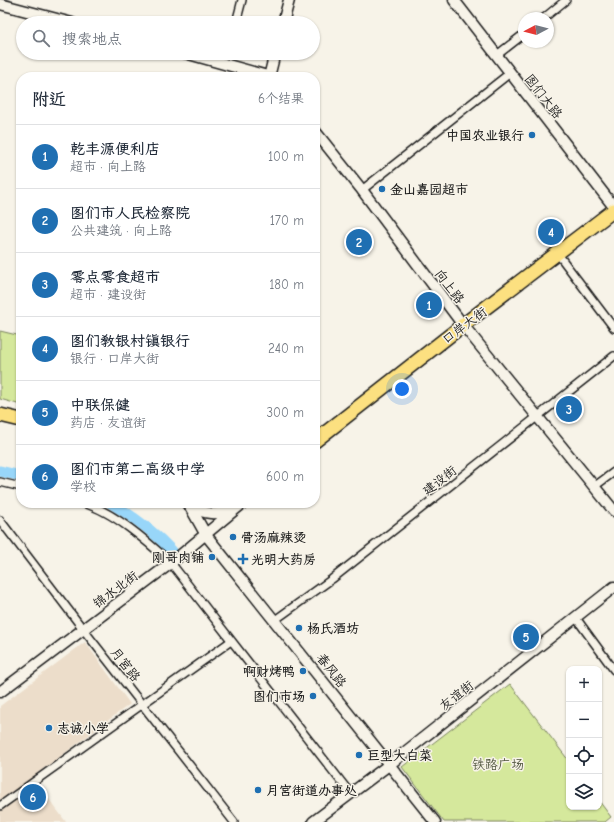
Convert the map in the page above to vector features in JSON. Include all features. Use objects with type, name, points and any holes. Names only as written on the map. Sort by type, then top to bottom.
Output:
[{"type":"highway","name":"口岸大街","points":[[320,437],[463,325],[614,210]]},
{"type":"highway","points":[[0,415],[16,419]]},
{"type":"street","points":[[238,16],[242,0]]},
{"type":"street","points":[[285,16],[289,0]]},
{"type":"street","name":"图们大路","points":[[454,0],[614,207]]},
{"type":"street","points":[[551,12],[566,0]]},
{"type":"street","points":[[2,6],[43,16]]},
{"type":"street","points":[[497,55],[518,39]]},
{"type":"street","points":[[211,60],[255,72]]},
{"type":"street","points":[[271,72],[273,60]]},
{"type":"street","points":[[362,190],[510,72]]},
{"type":"street","name":"向上路","points":[[320,137],[362,190],[463,325],[614,511]]},
{"type":"street","points":[[558,254],[614,328]]},
{"type":"street","name":"建设街","points":[[275,620],[338,574],[614,356]]},
{"type":"street","points":[[594,486],[614,472]]},
{"type":"street","points":[[0,482],[16,486]]},
{"type":"street","points":[[94,508],[110,515],[150,544],[171,563],[350,793]]},
{"type":"street","name":"春风路","points":[[191,508],[206,535],[435,822]]},
{"type":"street","points":[[195,508],[208,514],[221,514],[234,508]]},
{"type":"street","name":"锦水北街","points":[[0,692],[171,563],[237,508]]},
{"type":"street","name":"月宫路","points":[[0,520],[234,822]]},
{"type":"street","name":"友谊街","points":[[313,822],[390,764],[614,587]]},
{"type":"street","points":[[576,618],[614,670]]},
{"type":"street","points":[[0,806],[231,641]]},
{"type":"shaded area","name":"志诚小学","points":[[85,642],[130,704],[0,802],[0,706]]},
{"type":"shaded area","points":[[37,783],[66,822],[0,822],[0,810]]},
{"type":"green space","points":[[0,331],[16,335],[16,404],[0,399]]},
{"type":"green space","name":"铁路广场","points":[[510,684],[566,757],[566,810],[602,810],[602,805],[611,817],[605,822],[444,822],[402,767]]},
{"type":"waterway","points":[[0,471],[16,475]]},
{"type":"waterway","points":[[119,508],[158,537],[172,551]]},
{"type":"place","name":"中国农业银行","points":[[532,135]]},
{"type":"place","name":"金山嘉园超市","points":[[382,189]]},
{"type":"place","name":"图们教银村镇银行","points":[[551,232]]},
{"type":"place","name":"图们市人民检察院","points":[[359,242]]},
{"type":"place","name":"乾丰源便利店","points":[[429,305]]},
{"type":"place","name":"零点零食超市","points":[[569,409]]},
{"type":"place","name":"骨汤麻辣烫","points":[[233,537]]},
{"type":"place","name":"刚哥肉铺","points":[[212,557]]},
{"type":"place","name":"光明大药房","points":[[243,559]]},
{"type":"place","name":"杨氏酒坊","points":[[299,628]]},
{"type":"place","name":"中联保健","points":[[526,637]]},
{"type":"place","name":"啊财烤鸭","points":[[303,671]]},
{"type":"place","name":"图们市场","points":[[313,696]]},
{"type":"place","name":"志诚小学","points":[[49,728]]},
{"type":"place","name":"巨型大白菜","points":[[359,755]]},
{"type":"place","name":"月宫街道办事处","points":[[258,790]]},
{"type":"place","name":"图们市第二高级中学","points":[[33,797]]}]
